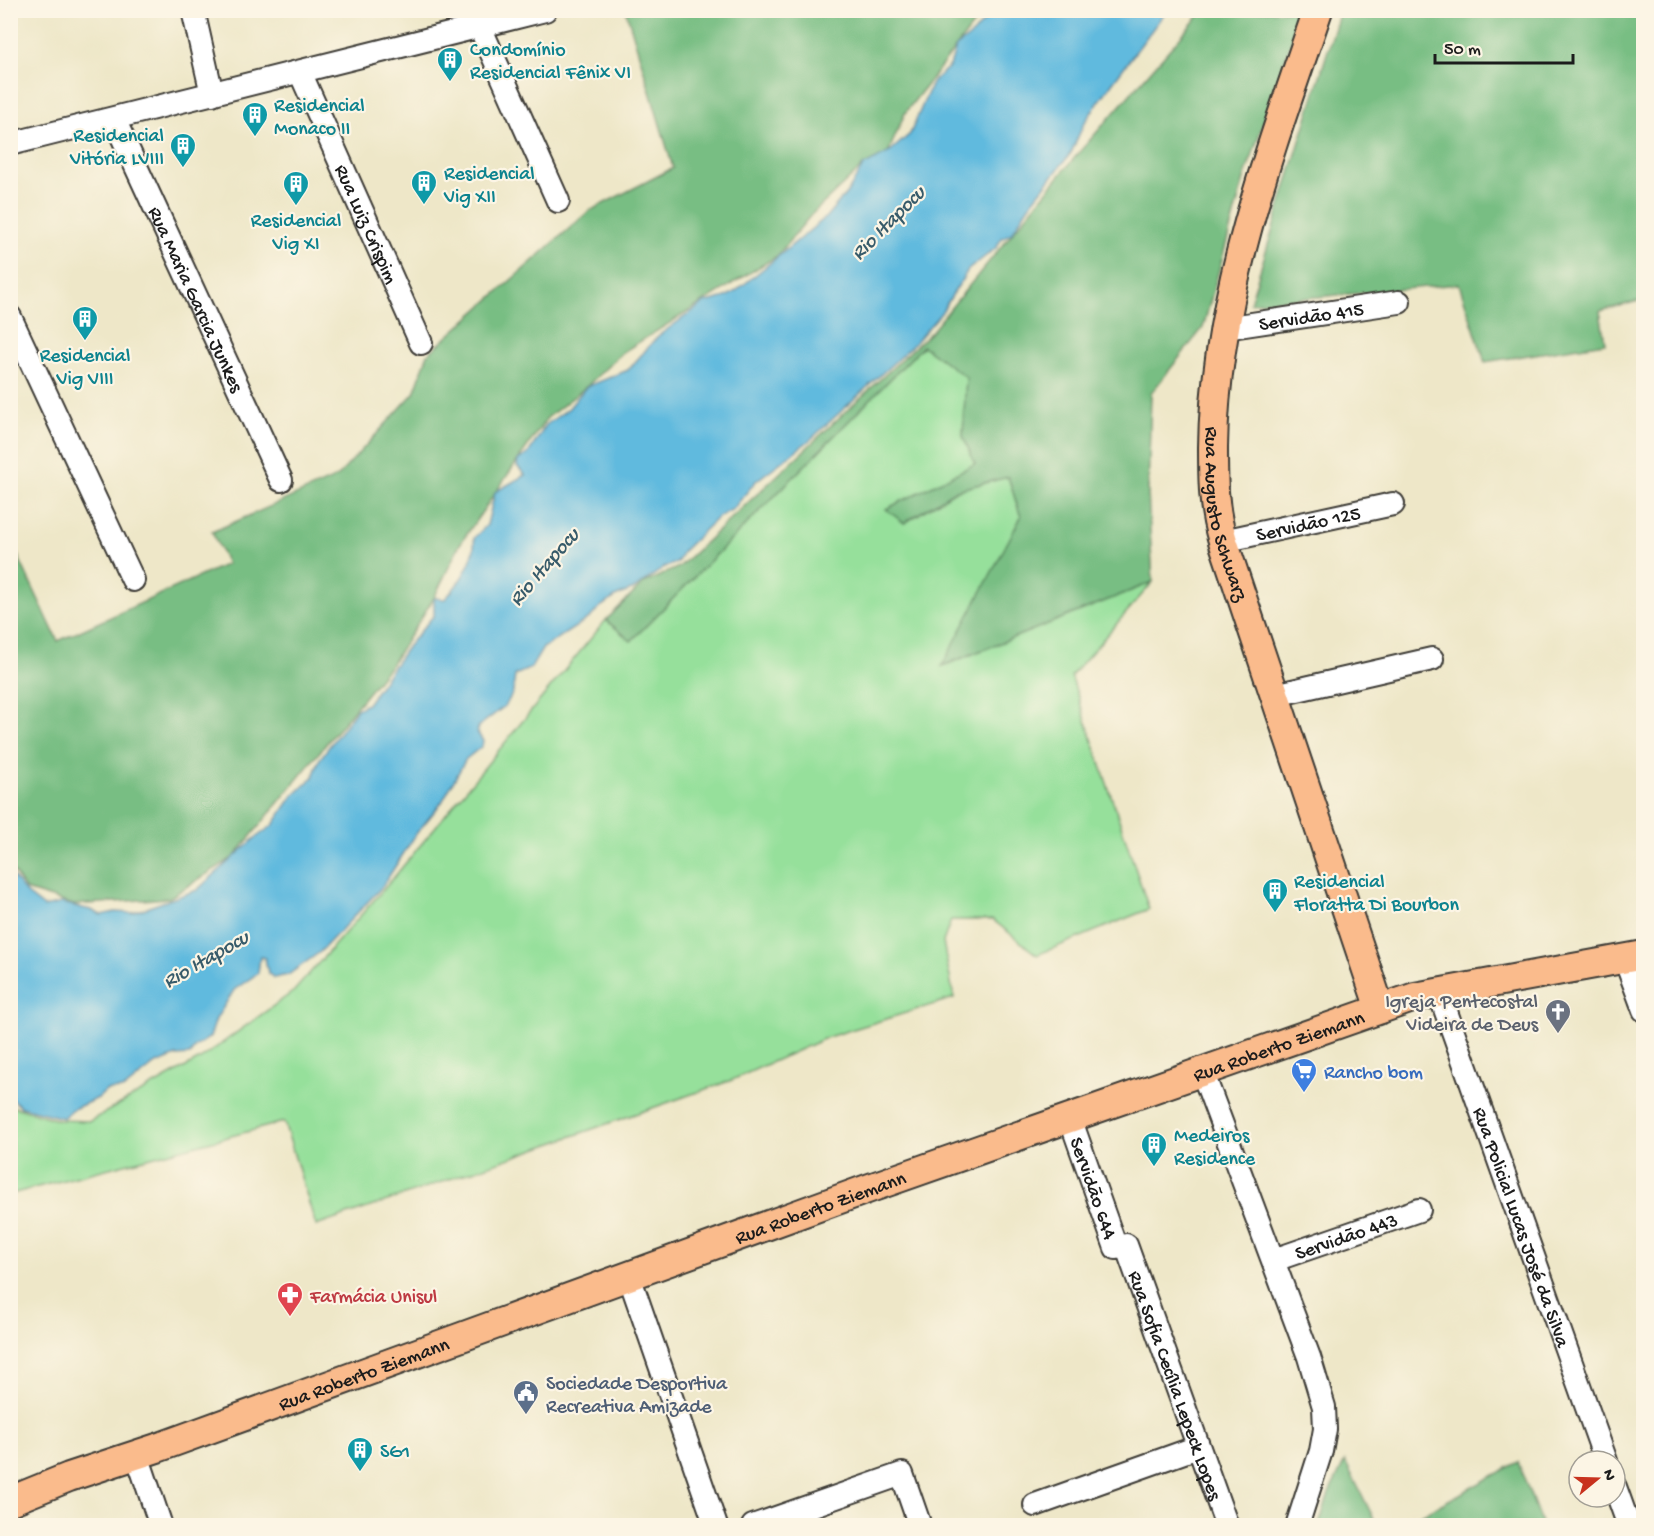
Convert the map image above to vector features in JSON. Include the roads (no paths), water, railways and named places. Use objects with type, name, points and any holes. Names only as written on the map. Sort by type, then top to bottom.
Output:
[{"type":"main road","name":"Rua Augusto Schwarz","points":[[1318,10],[1246,233],[1224,328],[1215,396],[1214,496],[1221,536],[1380,1009]]},
{"type":"main road","name":"Rua Roberto Ziemann","points":[[10,1501],[69,1477],[137,1455],[870,1188],[1380,1009],[1438,992],[1634,957]]},
{"type":"street","points":[[193,10],[213,94]]},
{"type":"street","points":[[10,144],[545,10]]},
{"type":"street","points":[[480,27],[558,201]]},
{"type":"street","name":"Rua Luiz Crispim","points":[[300,72],[421,343]]},
{"type":"street","name":"Rua Maria Garcia Junkes","points":[[114,119],[280,480]]},
{"type":"street","name":"Servidão 415","points":[[1224,328],[1399,302]]},
{"type":"street","points":[[10,317],[133,580]]},
{"type":"street","name":"Servidão 125","points":[[1221,536],[1385,501]]},
{"type":"street","points":[[1275,695],[1432,659]]},
{"type":"street","points":[[1634,957],[1644,1010]]},
{"type":"street","name":"Rua Policial Lucas José da Silva","points":[[1438,992],[1602,1449]]},
{"type":"street","points":[[1202,1071],[1274,1260],[1309,1357],[1324,1407],[1325,1429],[1321,1451],[1297,1526]]},
{"type":"street","name":"Servidão 644","points":[[1070,1118],[1116,1248],[1126,1245]]},
{"type":"street","name":"Servidão 443","points":[[1274,1260],[1419,1210]]},
{"type":"street","name":"Rua Sofia Cecília Lepeck Lopes","points":[[1126,1245],[1227,1526]]},
{"type":"street","points":[[629,1276],[716,1526]]},
{"type":"street","points":[[1035,1505],[1198,1447]]},
{"type":"street","points":[[137,1455],[161,1526]]},
{"type":"street","points":[[753,1526],[902,1474],[920,1526]]},
{"type":"street","points":[[1623,1509],[1629,1526]]},
{"type":"water","name":"Rio Itapocu","points":[[989,11],[1166,11],[1084,123],[1071,153],[1028,207],[1012,233],[1002,238],[996,248],[968,270],[941,313],[915,343],[810,440],[756,481],[733,509],[717,518],[683,551],[677,563],[665,567],[634,589],[600,607],[591,617],[543,648],[531,668],[515,675],[513,692],[506,705],[478,727],[477,732],[483,741],[482,746],[466,759],[442,802],[416,834],[382,887],[320,952],[288,975],[274,978],[268,973],[265,958],[260,957],[258,973],[234,990],[216,1019],[210,1037],[195,1047],[190,1055],[176,1056],[154,1065],[124,1089],[107,1090],[98,1098],[71,1110],[63,1118],[21,1107],[11,1098],[11,874],[26,893],[44,907],[62,903],[91,910],[101,915],[115,912],[132,913],[197,890],[273,825],[292,797],[313,777],[319,760],[357,709],[367,704],[408,646],[434,615],[434,598],[445,599],[456,586],[473,554],[474,538],[487,525],[495,492],[525,475],[517,466],[518,460],[528,454],[546,425],[569,408],[586,387],[628,370],[658,336],[704,303],[726,297],[736,291],[825,218],[849,190],[863,166],[888,153],[910,134],[933,81],[950,66],[956,47],[974,33],[989,15]]},
{"type":"place","name":"Condomínio Residencial Fênix VI","points":[[450,83]]},
{"type":"place","name":"Residencial Monaco II","points":[[255,138]]},
{"type":"place","name":"Residencial Vitória LVIII","points":[[183,169]]},
{"type":"place","name":"Residencial Vig XII","points":[[424,206]]},
{"type":"place","name":"Residencial Vig XI","points":[[296,207]]},
{"type":"place","name":"Residencial Vig VIII","points":[[85,342]]},
{"type":"place","name":"Residencial Floratta Di Bourbon","points":[[1275,914]]},
{"type":"place","name":"Igreja Pentecostal Videira de Deus","points":[[1558,1035]]},
{"type":"place","name":"Rancho bom","points":[[1304,1094]]},
{"type":"place","name":"Medeiros Residence","points":[[1154,1168]]},
{"type":"place","name":"Farmácia Unisul","points":[[290,1318]]},
{"type":"place","name":"Sociedade Desportiva Recreativa Amizade","points":[[526,1416]]},
{"type":"place","name":"SG1","points":[[360,1473]]}]
